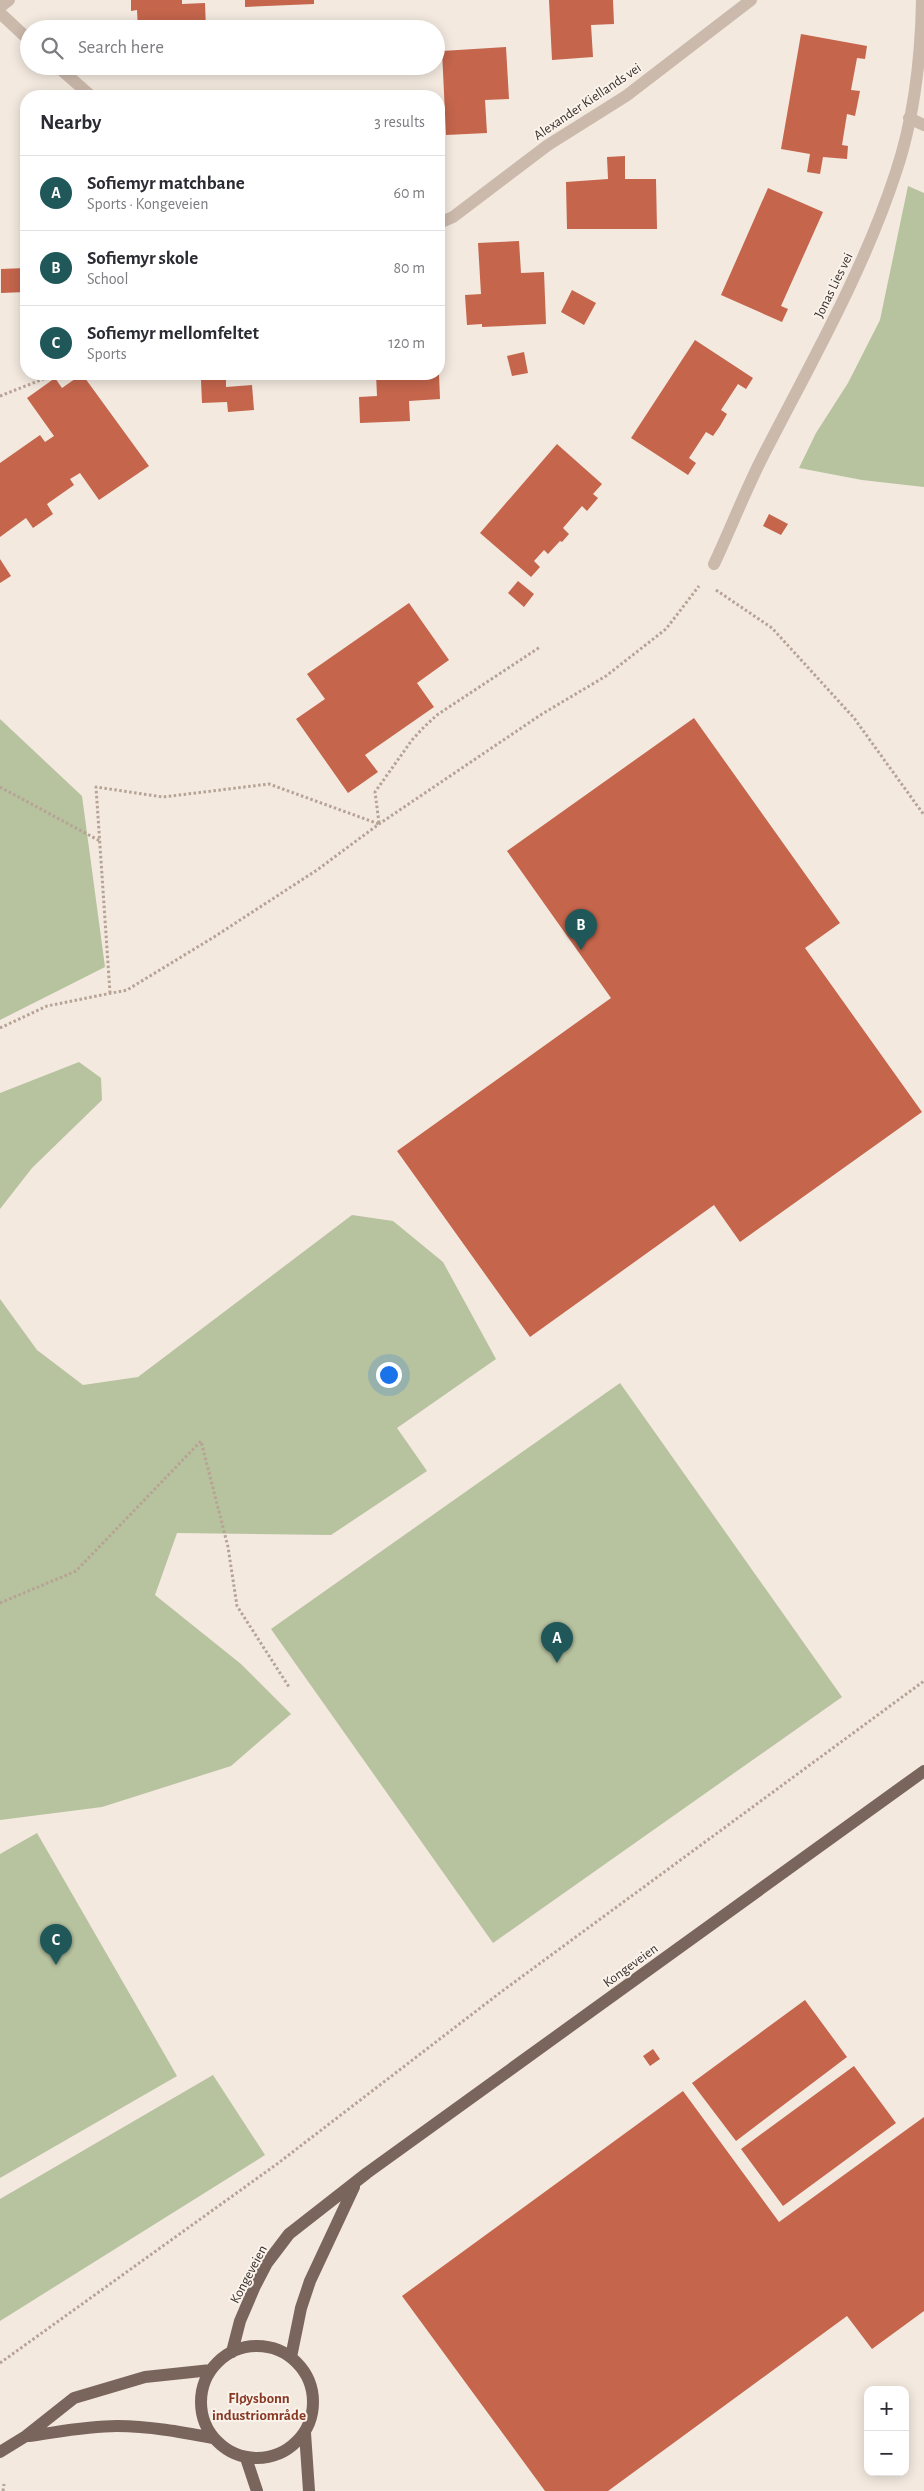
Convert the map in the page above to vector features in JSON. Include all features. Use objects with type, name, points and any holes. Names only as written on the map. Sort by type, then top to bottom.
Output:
[{"type":"main road","name":"Kongeveien","points":[[232,2352],[240,2321],[267,2263],[289,2234],[355,2184],[924,1771]]},
{"type":"main road","name":"Kongeveien","points":[[291,2357],[301,2308],[310,2281],[355,2184]]},
{"type":"main road","points":[[262,2346],[278,2350],[291,2357],[305,2373],[313,2392],[313,2413],[305,2433],[294,2446],[279,2454],[263,2459],[246,2458],[233,2454],[212,2438],[206,2426],[201,2407],[203,2388],[211,2370],[220,2359],[232,2352],[247,2347],[262,2346]]},
{"type":"main road","points":[[0,2452],[26,2436],[74,2398],[145,2377],[211,2370]]},
{"type":"main road","points":[[26,2436],[83,2428],[116,2426],[144,2427],[212,2438]]},
{"type":"main road","points":[[305,2433],[309,2491]]},
{"type":"main road","points":[[246,2458],[257,2491]]},
{"type":"street","points":[[0,7],[9,0]]},
{"type":"street","name":"Alexander Kiellands vei","points":[[445,220],[453,217],[548,145],[626,96],[751,0]]},
{"type":"street","name":"Jonas Lies vei","points":[[714,564],[760,463],[816,354],[868,245],[897,171],[909,118],[918,60],[922,0]]},
{"type":"street","points":[[0,13],[20,32]]},
{"type":"street","points":[[67,75],[83,90]]},
{"type":"street","points":[[909,118],[924,125]]},
{"type":"path","points":[[0,396],[41,380]]},
{"type":"path","points":[[0,1028],[47,1006],[127,990],[214,938],[317,870],[379,824],[542,714],[606,676],[635,655],[666,629],[714,564]]},
{"type":"path","points":[[702,581],[772,628],[854,718],[924,815]]},
{"type":"path","points":[[379,824],[375,792],[412,740],[437,716],[540,647]]},
{"type":"path","points":[[110,993],[96,787],[162,797],[269,784],[379,824]]},
{"type":"path","points":[[0,787],[100,841]]},
{"type":"path","points":[[0,1603],[76,1571],[201,1441],[228,1547],[237,1606],[289,1687]]},
{"type":"path","points":[[0,2363],[277,2164],[501,1992],[924,1681]]},
{"type":"path","points":[[3,2491],[4,2484]]},
{"type":"green space","points":[[908,186],[924,193],[924,487],[862,480],[799,468],[816,433],[848,383],[880,320]]},
{"type":"green space","points":[[0,719],[82,796],[105,967],[0,1020]]},
{"type":"green space","points":[[79,1062],[101,1078],[102,1100],[32,1168],[0,1209],[0,1093]]},
{"type":"green space","points":[[352,1215],[393,1221],[443,1262],[496,1359],[397,1428],[427,1471],[331,1535],[177,1533],[155,1595],[241,1664],[291,1714],[231,1766],[102,1807],[0,1820],[0,1299],[37,1350],[83,1385],[138,1377]]},
{"type":"green space","points":[[620,1383],[842,1697],[493,1943],[271,1629]]},
{"type":"green space","points":[[37,1833],[177,2076],[0,2178],[0,1854]]},
{"type":"green space","points":[[213,2075],[265,2155],[0,2321],[0,2199]]},
{"type":"building","points":[[131,0],[182,0],[182,4],[205,3],[206,20],[138,20],[137,10],[131,11]]},
{"type":"building","points":[[245,0],[314,0],[314,4],[245,7]]},
{"type":"building","points":[[549,0],[613,0],[614,24],[591,25],[593,57],[552,60]]},
{"type":"building","points":[[801,34],[867,46],[865,59],[857,58],[851,90],[860,91],[855,116],[847,114],[842,145],[848,146],[847,159],[823,157],[820,174],[807,172],[810,154],[781,149]]},
{"type":"building","points":[[506,47],[509,99],[485,100],[487,133],[446,135],[443,75],[445,75],[445,51]]},
{"type":"building","points":[[625,156],[625,179],[656,179],[657,229],[567,229],[566,182],[608,179],[607,157]]},
{"type":"building","points":[[768,188],[823,212],[781,306],[788,309],[782,322],[721,295]]},
{"type":"building","points":[[519,241],[521,273],[544,272],[546,324],[482,327],[482,324],[467,325],[465,295],[481,294],[478,243]]},
{"type":"building","points":[[20,268],[20,292],[1,293],[1,269]]},
{"type":"building","points":[[572,290],[596,303],[584,325],[561,312]]},
{"type":"building","points":[[695,340],[753,378],[746,389],[738,384],[721,410],[727,414],[720,426],[713,436],[706,432],[689,458],[696,463],[688,475],[631,438]]},
{"type":"building","points":[[524,352],[528,373],[512,376],[507,356]]},
{"type":"building","points":[[52,380],[56,380],[62,388],[73,380],[86,380],[149,466],[99,500],[80,473],[70,479],[74,485],[47,504],[53,514],[33,528],[26,518],[0,537],[0,463],[40,435],[45,442],[54,436],[27,398]]},
{"type":"building","points":[[201,380],[226,380],[226,387],[252,385],[254,410],[228,412],[227,402],[202,403]]},
{"type":"building","points":[[376,380],[439,380],[440,399],[409,401],[410,421],[360,423],[359,397],[377,396]]},
{"type":"building","points":[[557,444],[602,484],[593,494],[598,498],[587,511],[582,506],[563,528],[569,534],[562,542],[560,541],[548,554],[544,550],[534,561],[540,567],[531,577],[480,533]]},
{"type":"building","points":[[769,514],[788,524],[781,535],[763,526]]},
{"type":"building","points":[[0,559],[11,576],[0,583]]},
{"type":"building","points":[[518,581],[534,594],[524,607],[508,593]]},
{"type":"building","points":[[409,603],[449,660],[417,683],[434,707],[365,755],[378,772],[348,793],[296,719],[325,699],[307,674]]},
{"type":"building","points":[[694,718],[840,923],[805,948],[922,1112],[740,1242],[714,1205],[530,1337],[397,1151],[611,998],[507,851]]},
{"type":"building","points":[[805,2000],[847,2057],[736,2141],[692,2083]]},
{"type":"building","points":[[653,2049],[660,2059],[650,2066],[643,2056]]},
{"type":"building","points":[[854,2066],[896,2123],[783,2206],[741,2149]]},
{"type":"building","points":[[683,2091],[779,2222],[924,2117],[924,2311],[872,2349],[847,2316],[608,2491],[545,2491],[402,2296]]},
{"type":"place","name":"Sofiemyr skole","points":[[581,950]]},
{"type":"place","name":"Sofiemyr matchbane","points":[[557,1663]]},
{"type":"place","name":"Sofiemyr mellomfeltet","points":[[56,1965]]},
{"type":"district","name":"Fløysbonn industriområde","points":[[259,2406]]}]
